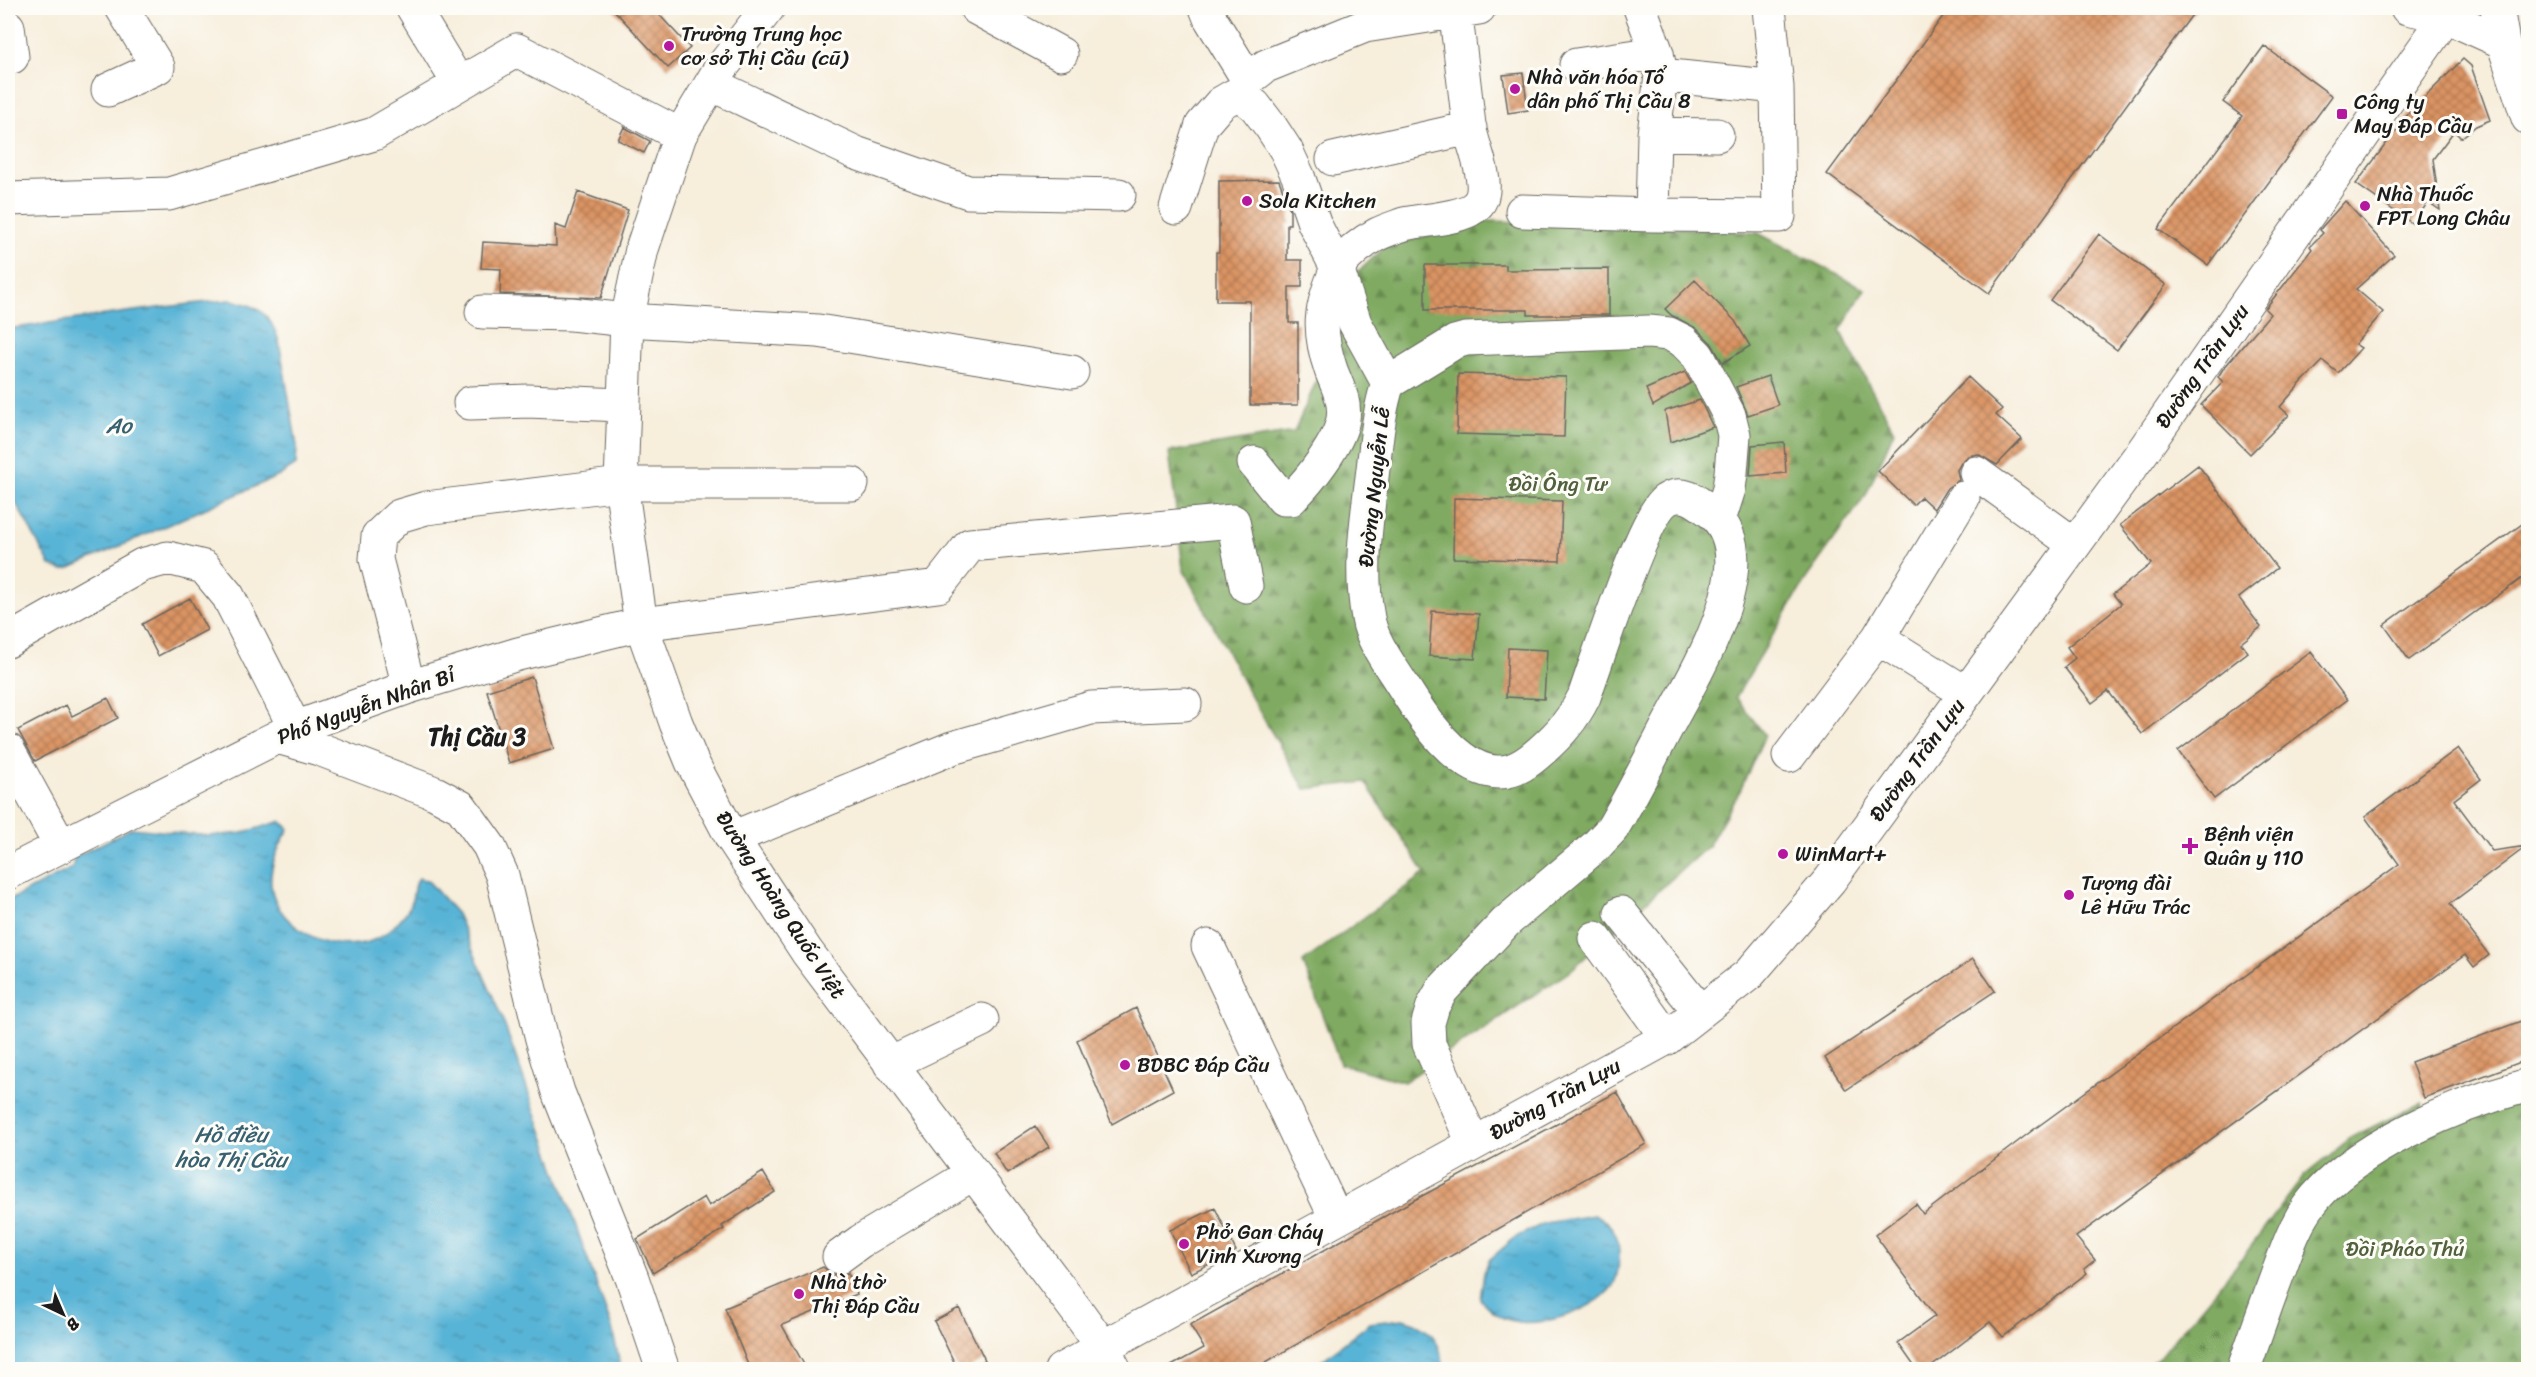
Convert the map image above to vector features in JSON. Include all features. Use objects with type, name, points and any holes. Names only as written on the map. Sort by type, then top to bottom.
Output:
[{"type":"street","points":[[108,90],[158,67],[122,8]]},
{"type":"street","points":[[413,8],[459,84]]},
{"type":"street","name":"Đường Hoàng Quốc Việt","points":[[768,8],[711,84],[680,135],[642,249],[627,320],[622,405],[621,484],[641,624],[684,743],[732,838],[807,952],[974,1173],[1109,1358]]},
{"type":"street","points":[[976,8],[1061,54]]},
{"type":"street","points":[[1640,8],[1659,64],[1652,215]]},
{"type":"street","points":[[1522,211],[1779,216],[1777,87],[1769,8]]},
{"type":"street","points":[[2407,8],[2448,12],[2503,42]]},
{"type":"street","points":[[2497,8],[2503,42],[2529,118]]},
{"type":"street","points":[[1214,11],[1248,80],[1266,66],[1361,17],[1463,9],[1470,128],[1483,182],[1483,196],[1479,204],[1463,213],[1437,220],[1405,224],[1378,234],[1349,253],[1337,268],[1323,304],[1320,322],[1321,335],[1331,370],[1343,398],[1344,418],[1337,438],[1301,489],[1291,499],[1283,499],[1254,463]]},
{"type":"street","name":"Đường Trần Lựu","points":[[1061,1370],[1109,1358],[1336,1218],[1667,1038],[1749,974],[1830,880],[2143,451],[2448,12]]},
{"type":"street","points":[[8,199],[169,194],[374,134],[517,50],[680,135]]},
{"type":"street","points":[[1576,65],[1659,64],[1777,87]]},
{"type":"street","points":[[711,84],[856,153],[968,192],[1119,195]]},
{"type":"street","name":"Đường Nguyễn Lễ","points":[[1176,208],[1202,125],[1221,103],[1233,96],[1245,98],[1256,106],[1286,150],[1298,176],[1314,224],[1337,268],[1355,323],[1388,383],[1380,415],[1364,540],[1368,620],[1375,639],[1413,703],[1444,743],[1463,758],[1479,766],[1498,772],[1516,768],[1532,759],[1561,734],[1573,718],[1584,697],[1642,540],[1658,508],[1667,499],[1678,496],[1689,497],[1719,520],[1729,489],[1734,435],[1729,415],[1698,356],[1683,341],[1669,334],[1649,332],[1466,339],[1455,342],[1388,383]]},
{"type":"street","points":[[1333,159],[1470,128]]},
{"type":"street","points":[[1654,134],[1717,135]]},
{"type":"street","points":[[482,312],[571,314],[627,320],[818,331],[1072,372]]},
{"type":"street","points":[[470,403],[528,400],[622,405]]},
{"type":"street","points":[[409,687],[376,559],[378,536],[399,516],[426,508],[621,484],[852,484]]},
{"type":"street","points":[[1789,756],[1878,638],[1970,486],[2074,544]]},
{"type":"street","points":[[1473,1143],[1428,1044],[1428,1023],[1433,1006],[1442,990],[1506,922],[1596,846],[1612,829],[1695,675],[1720,615],[1728,589],[1733,549],[1727,532],[1719,520]]},
{"type":"street","name":"Phố Nguyễn Nhân Bỉ","points":[[8,873],[286,732],[409,687],[519,654],[641,624],[938,586],[970,544],[1233,521],[1246,586]]},
{"type":"street","points":[[8,641],[142,565],[168,558],[204,567],[228,596],[286,732],[320,749],[435,794],[460,807],[489,846],[502,875],[542,1039],[558,1092],[632,1278],[663,1370]]},
{"type":"street","points":[[1878,638],[1966,693]]},
{"type":"street","points":[[732,838],[952,748],[1091,708],[1185,704]]},
{"type":"street","points":[[8,750],[60,845]]},
{"type":"street","points":[[1621,913],[1700,1012]]},
{"type":"street","points":[[1595,938],[1667,1038]]},
{"type":"street","points":[[1208,946],[1336,1218]]},
{"type":"street","points":[[890,1064],[982,1020]]},
{"type":"street","points":[[2244,1368],[2289,1243],[2307,1207],[2357,1162],[2399,1136],[2444,1115],[2529,1085]]},
{"type":"street","points":[[839,1257],[861,1241],[974,1173]]},
{"type":"green space","name":"Đồi Ông Tư","points":[[1481,221],[1596,223],[1758,233],[1865,289],[1840,331],[1894,431],[1866,495],[1808,576],[1736,697],[1765,735],[1741,789],[1708,846],[1569,972],[1404,1082],[1340,1064],[1303,962],[1425,873],[1365,782],[1305,789],[1255,704],[1183,569],[1169,452],[1294,432],[1323,366],[1345,284],[1385,247]]},
{"type":"green space","name":"Đồi Pháo Thủ","points":[[2528,1098],[2528,1369],[2142,1370],[2160,1356],[2236,1266],[2304,1176],[2352,1137],[2421,1103],[2432,1131]]},
{"type":"water","name":"Ao","points":[[231,300],[249,305],[262,312],[276,331],[297,446],[296,465],[279,476],[68,569],[62,570],[50,565],[8,489],[8,329],[147,309]]},
{"type":"water","name":"Hồ điều hòa Thị Cầu","points":[[281,821],[289,829],[278,848],[273,863],[271,885],[276,902],[285,916],[298,928],[313,937],[330,943],[347,945],[364,943],[380,937],[392,928],[406,912],[411,904],[419,878],[428,881],[457,914],[501,1015],[612,1328],[621,1369],[8,1370],[8,901],[72,868],[75,857],[132,828],[209,836],[242,833]]},
{"type":"water","points":[[1594,1215],[1609,1224],[1616,1237],[1619,1252],[1616,1278],[1612,1287],[1603,1296],[1578,1311],[1533,1322],[1502,1318],[1480,1299],[1484,1273],[1489,1260],[1516,1237],[1545,1223]]},
{"type":"water","points":[[1403,1319],[1421,1326],[1433,1336],[1440,1350],[1444,1369],[1317,1369],[1319,1363],[1370,1323]]},
{"type":"building","points":[[612,8],[653,8],[690,48],[668,68]]},
{"type":"building","points":[[1949,8],[2197,8],[1989,293],[1827,174]]},
{"type":"building","points":[[2264,46],[2332,96],[2208,265],[2158,229],[2242,116],[2223,102]]},
{"type":"building","points":[[2463,59],[2471,66],[2490,120],[2476,126],[2461,138],[2454,131],[2433,159],[2440,210],[2428,202],[2413,224],[2356,184],[2409,113]]},
{"type":"building","points":[[1523,73],[1528,110],[1508,113],[1503,75]]},
{"type":"building","points":[[624,127],[650,141],[644,153],[618,140]]},
{"type":"building","points":[[1279,180],[1290,210],[1290,224],[1287,224],[1287,260],[1302,260],[1302,287],[1289,287],[1289,323],[1298,323],[1298,405],[1250,405],[1250,301],[1216,301],[1219,181]]},
{"type":"building","points":[[578,192],[628,210],[601,298],[500,294],[501,269],[481,268],[483,242],[556,246],[555,225],[566,229]]},
{"type":"building","points":[[2345,201],[2394,255],[2356,289],[2383,312],[2355,344],[2361,348],[2338,373],[2323,361],[2301,383],[2280,407],[2289,415],[2250,454],[2201,405],[2223,382],[2218,377],[2223,369],[2270,314],[2265,309],[2312,249],[2310,246],[2323,233],[2320,230],[2322,227]]},
{"type":"building","points":[[2099,234],[2166,285],[2117,350],[2050,300]]},
{"type":"building","points":[[1425,265],[1506,265],[1506,270],[1609,269],[1609,315],[1528,315],[1528,310],[1425,310]]},
{"type":"building","points":[[1695,280],[1735,321],[1750,346],[1723,363],[1711,343],[1696,328],[1671,315],[1665,309]]},
{"type":"building","points":[[1685,372],[1691,383],[1653,406],[1646,389]]},
{"type":"building","points":[[1458,374],[1566,377],[1564,437],[1457,434]]},
{"type":"building","points":[[1768,376],[1778,405],[1748,415],[1736,387]]},
{"type":"building","points":[[1968,377],[2002,409],[1996,415],[2022,439],[1997,465],[1978,454],[1968,456],[1957,470],[1959,480],[1947,488],[1934,509],[1921,497],[1913,505],[1878,471]]},
{"type":"building","points":[[1700,400],[1713,427],[1670,442],[1665,411]]},
{"type":"building","points":[[1784,442],[1786,473],[1750,476],[1752,445]]},
{"type":"building","points":[[2198,465],[2277,568],[2239,598],[2261,627],[2241,643],[2248,652],[2142,734],[2108,691],[2092,703],[2064,667],[2075,658],[2067,647],[2121,604],[2113,594],[2151,564],[2120,525]]},
{"type":"building","points":[[1454,498],[1562,501],[1560,561],[1453,558]]},
{"type":"building","points":[[2529,519],[2529,573],[2409,660],[2384,625]]},
{"type":"building","points":[[190,598],[207,630],[158,656],[142,624]]},
{"type":"building","points":[[1432,611],[1479,614],[1475,659],[1429,656]]},
{"type":"building","points":[[1508,648],[1547,650],[1544,699],[1506,697]]},
{"type":"building","points":[[2311,652],[2347,700],[2214,799],[2178,751]]},
{"type":"building","points":[[532,677],[554,749],[509,763],[487,691]]},
{"type":"building","points":[[108,698],[118,718],[35,761],[18,730],[66,705],[72,716]]},
{"type":"building","points":[[2458,748],[2481,779],[2454,800],[2492,851],[2527,846],[2450,904],[2489,955],[2474,967],[2465,955],[2076,1237],[2095,1260],[2084,1269],[2087,1273],[2003,1337],[1990,1322],[1927,1370],[1917,1370],[1898,1343],[1935,1316],[1875,1235],[1916,1204],[1923,1214],[2033,1130],[2399,864],[2365,817]]},
{"type":"building","points":[[1973,959],[1995,991],[1846,1090],[1825,1058]]},
{"type":"building","name":"BDBC Đáp Cầu","points":[[1136,1008],[1173,1090],[1112,1124],[1077,1040]]},
{"type":"building","points":[[2529,1018],[2529,1059],[2424,1098],[2411,1062]]},
{"type":"building","points":[[1617,1092],[1646,1144],[1252,1370],[1164,1370],[1204,1348],[1190,1325],[1405,1205]]},
{"type":"building","points":[[1035,1126],[1049,1147],[1007,1174],[994,1153]]},
{"type":"building","points":[[763,1172],[775,1192],[722,1226],[724,1229],[653,1273],[637,1239],[704,1197],[709,1206]]},
{"type":"building","points":[[1215,1208],[1236,1251],[1191,1273],[1170,1230]]},
{"type":"building","points":[[823,1267],[832,1274],[840,1276],[848,1273],[857,1294],[782,1325],[807,1370],[750,1370],[725,1308]]},
{"type":"building","points":[[959,1308],[985,1360],[966,1370],[958,1370],[934,1321]]},
{"type":"place","name":"Trường Trung học cơ sở Thị Cầu (cũ)","points":[[669,46]]},
{"type":"place","name":"Nhà văn hóa Tổ dân phố Thị Cầu 8","points":[[1515,89]]},
{"type":"place","name":"Công ty May Đáp Cầu","points":[[2342,114]]},
{"type":"place","name":"Sola Kitchen","points":[[1247,201]]},
{"type":"place","name":"Nhà Thuốc FPT Long Châu","points":[[2365,206]]},
{"type":"place","name":"Bệnh viện Quân y 110","points":[[2190,846]]},
{"type":"place","name":"WinMart+","points":[[1783,854]]},
{"type":"place","name":"Tượng đài Lê Hữu Trác","points":[[2069,895]]},
{"type":"place","name":"BDBC Đáp Cầu","points":[[1125,1065]]},
{"type":"place","name":"Phở Gan Cháy Vinh Xương","points":[[1184,1244]]},
{"type":"place","name":"Nhà thờ Thị Đáp Cầu","points":[[799,1294]]},
{"type":"district","name":"Thị Cầu 3","points":[[477,737]]}]
